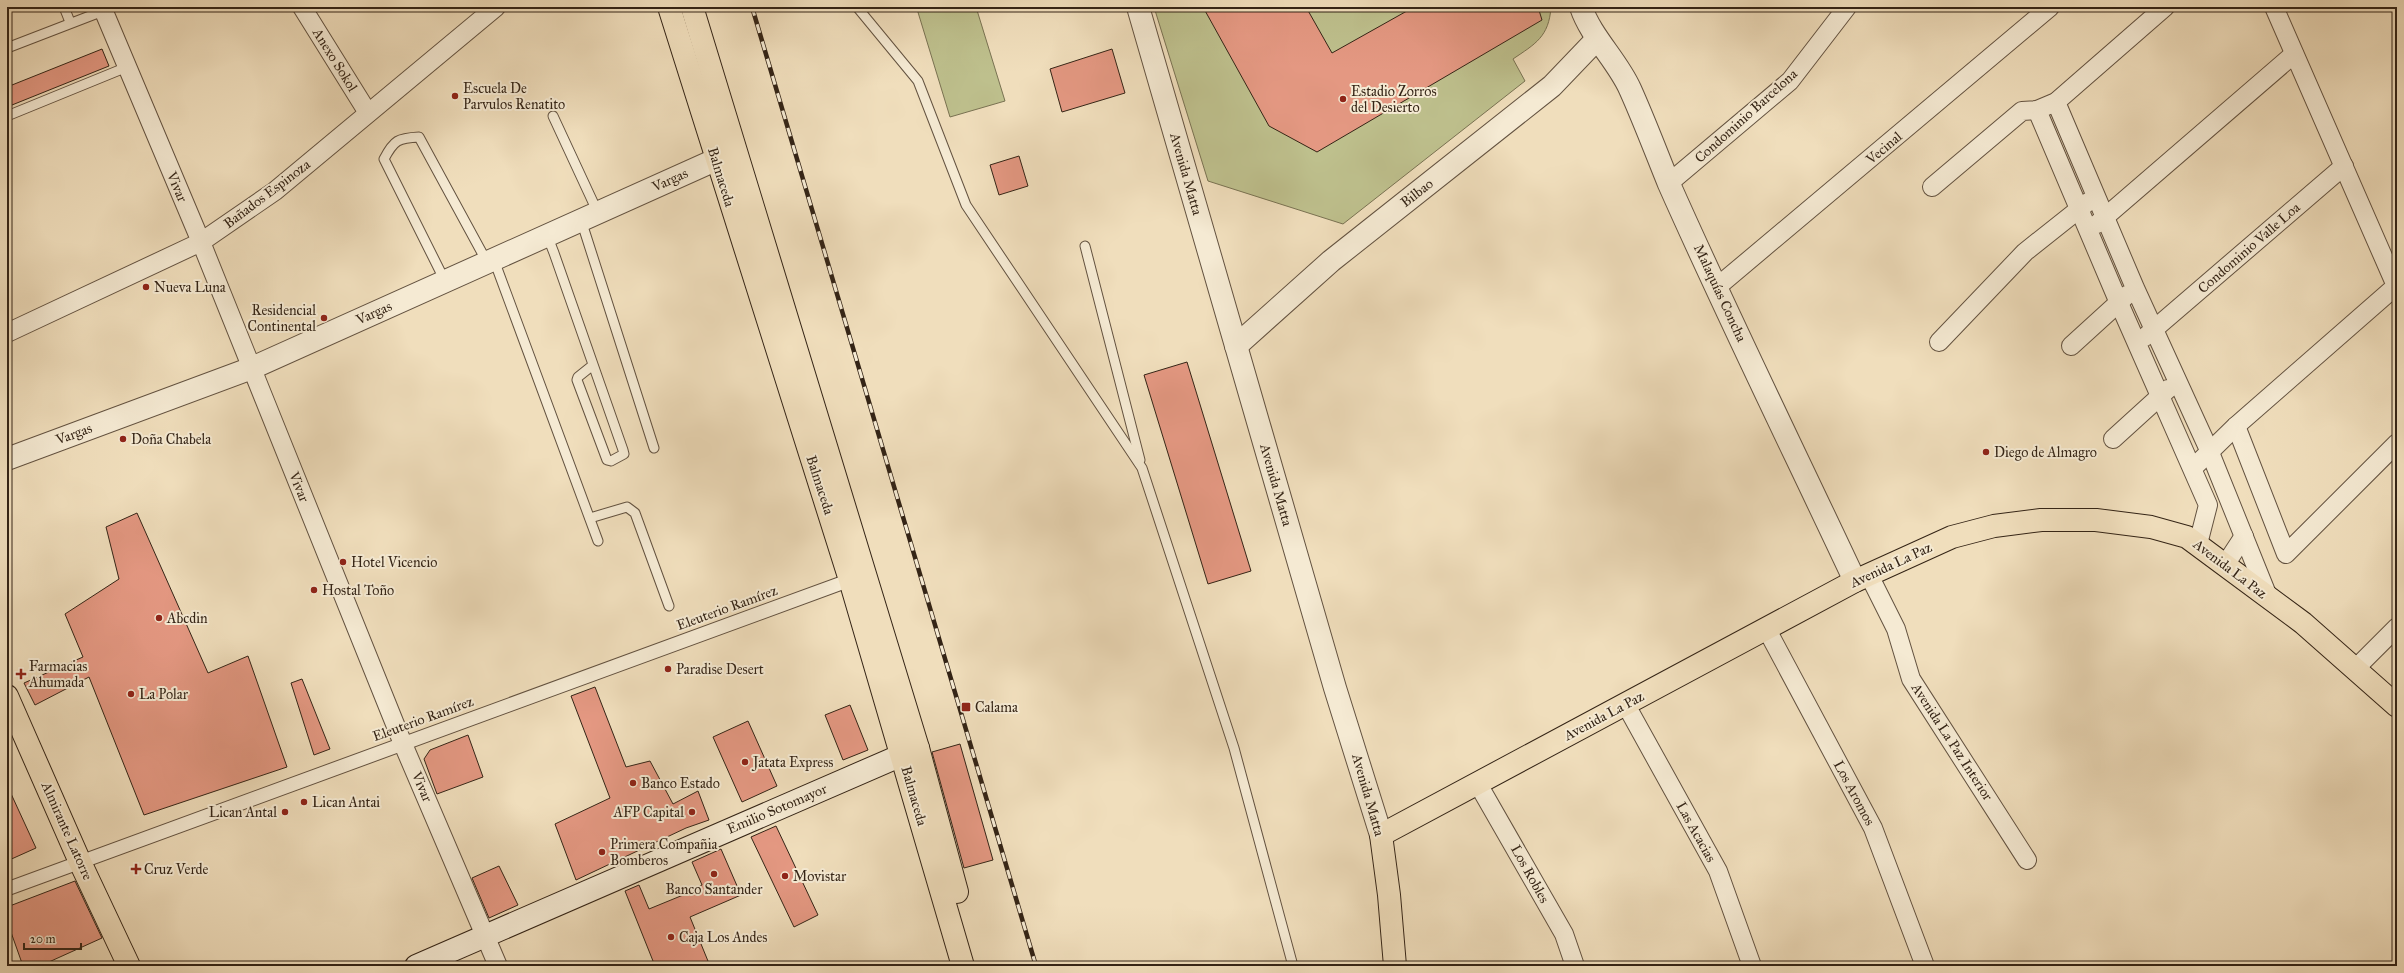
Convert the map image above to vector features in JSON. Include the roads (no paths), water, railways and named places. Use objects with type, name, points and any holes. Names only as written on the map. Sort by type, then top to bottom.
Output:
[{"type":"main road","name":"Balmaceda","points":[[669,7],[726,156],[910,752],[978,966]]},
{"type":"main road","name":"Balmaceda","points":[[692,7],[726,156],[850,580],[910,752],[963,966]]},
{"type":"main road","name":"Avenida La Paz","points":[[1381,834],[1478,784],[1766,628],[1862,578],[1952,537],[1994,526],[2041,520],[2096,520],[2151,526],[2187,537],[2303,623],[2397,706]]},
{"type":"main road","name":"Almirante Latorre","points":[[7,696],[80,862],[129,966]]},
{"type":"main road","name":"Avenida Matta","points":[[1381,834],[1389,894],[1395,966]]},
{"type":"street","name":"Anexo Sokol","points":[[302,7],[368,113]]},
{"type":"street","name":"Bañados Espinoza","points":[[7,333],[201,242],[275,191],[496,7]]},
{"type":"street","name":"Avenida Matta","points":[[1138,7],[1335,688],[1381,834]]},
{"type":"street","name":"Malaquías Concha","points":[[1581,7],[1597,38],[1617,65],[1630,88],[1669,183],[1717,287],[1862,578]]},
{"type":"street","name":"Condominio Barcelona","points":[[1669,183],[1790,81],[1848,7]]},
{"type":"street","name":"Vecinal","points":[[1717,287],[2050,7]]},
{"type":"street","points":[[1932,187],[2022,111],[2037,110],[2056,102],[2166,7]]},
{"type":"street","points":[[2193,468],[2209,450],[2236,426],[2397,287],[2274,7]]},
{"type":"street","name":"Vivar","points":[[102,9],[201,242],[403,744],[498,966]]},
{"type":"street","name":"Bilbao","points":[[1236,346],[1331,261],[1552,86],[1597,38]]},
{"type":"street","points":[[2088,231],[2294,54]]},
{"type":"street","points":[[2056,102],[2135,288],[2176,381],[2209,450],[2269,598]]},
{"type":"street","points":[[2037,110],[2118,303],[2161,396],[2208,505],[2198,544]]},
{"type":"street","name":"Vargas","points":[[7,459],[252,368],[726,156]]},
{"type":"street","name":"Condominio Valle Loa","points":[[2137,344],[2344,166]]},
{"type":"street","points":[[1939,342],[2025,252],[2096,196]]},
{"type":"street","points":[[2071,346],[2135,288]]},
{"type":"street","points":[[2112,439],[2176,381]]},
{"type":"street","points":[[2236,426],[2286,554],[2397,443]]},
{"type":"street","points":[[2225,564],[2244,536]]},
{"type":"street","name":"Avenida La Paz Interior","points":[[1862,578],[1896,628],[1911,679],[2027,860]]},
{"type":"street","name":"Eleuterio Ramírez","points":[[7,888],[850,580]]},
{"type":"street","points":[[2355,669],[2397,627]]},
{"type":"street","name":"Los Aromos","points":[[1766,628],[1873,828],[1925,966]]},
{"type":"street","name":"Las Acacias","points":[[1626,705],[1718,871],[1752,966]]},
{"type":"street","name":"Emilio Sotomayor","points":[[416,966],[910,752]]},
{"type":"street","name":"Los Robles","points":[[1478,784],[1564,934],[1575,966]]},
{"type":"lane","points":[[64,7],[70,22]]},
{"type":"lane","points":[[857,7],[918,81],[966,205],[1142,468]]},
{"type":"lane","points":[[7,48],[102,9]]},
{"type":"lane","points":[[7,116],[127,67]]},
{"type":"lane","points":[[553,116],[590,216],[654,448]]},
{"type":"lane","points":[[445,281],[384,159],[391,145],[403,138],[419,137],[490,261],[598,541]]},
{"type":"lane","points":[[548,235],[623,450],[624,454],[611,461],[607,460],[577,380],[578,377],[593,365]]},
{"type":"lane","points":[[1086,246],[1142,468],[1234,748],[1293,966]]},
{"type":"lane","points":[[590,518],[627,507],[635,513],[669,606]]},
{"type":"railway","points":[[752,7],[1036,966]]},
{"type":"place","name":"Escuela De Parvulos Renatito","points":[[455,96]]},
{"type":"place","name":"Estadio Zorros del Desierto","points":[[1343,99]]},
{"type":"place","name":"Nueva Luna","points":[[146,287]]},
{"type":"place","name":"Residencial Continental","points":[[324,318]]},
{"type":"place","name":"Doña Chabela","points":[[123,439]]},
{"type":"place","name":"Diego de Almagro","points":[[1986,452]]},
{"type":"place","name":"Hotel Vicencio","points":[[343,562]]},
{"type":"place","name":"Hostal Toño","points":[[314,590]]},
{"type":"place","name":"Abcdin","points":[[159,618]]},
{"type":"place","name":"Paradise Desert","points":[[668,669]]},
{"type":"place","name":"Farmacias Ahumada","points":[[21,674]]},
{"type":"place","name":"La Polar","points":[[131,694]]},
{"type":"place","name":"Calama","points":[[966,707]]},
{"type":"place","name":"Jatata Express","points":[[745,762]]},
{"type":"place","name":"Banco Estado","points":[[633,783]]},
{"type":"place","name":"Lican Antai","points":[[304,802]]},
{"type":"place","name":"Lican Antal","points":[[285,812]]},
{"type":"place","name":"AFP Capital","points":[[692,812]]},
{"type":"place","name":"Primera Compañia Bomberos","points":[[602,852]]},
{"type":"place","name":"Cruz Verde","points":[[136,869]]},
{"type":"place","name":"Banco Santander","points":[[714,874]]},
{"type":"place","name":"Movistar","points":[[785,876]]},
{"type":"place","name":"Caja Los Andes","points":[[671,937]]}]
